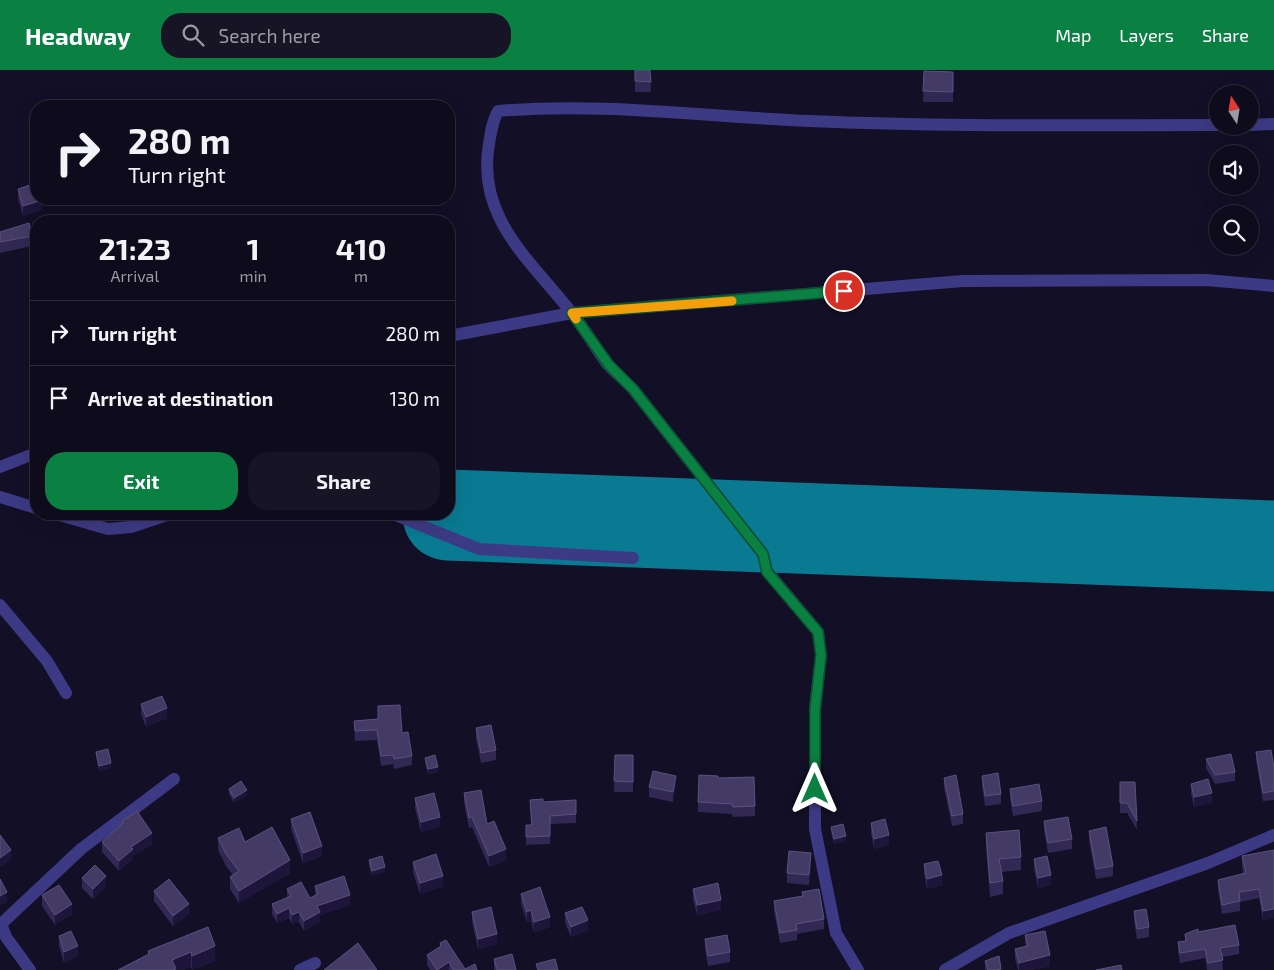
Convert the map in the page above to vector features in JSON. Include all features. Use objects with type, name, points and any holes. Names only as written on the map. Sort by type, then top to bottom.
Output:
[{"type":"street","points":[[858,970],[836,933],[815,829],[815,709],[821,655],[818,632],[767,572],[763,554],[633,389],[609,365],[572,313],[516,247],[496,212],[488,188],[487,156],[493,121],[498,111],[546,107],[643,110],[742,118],[907,125],[1209,125]]},
{"type":"street","points":[[1259,124],[1274,124]]},
{"type":"street","points":[[455,335],[572,313],[963,281],[1206,280],[1274,286]]},
{"type":"street","points":[[0,467],[30,455]]},
{"type":"street","points":[[0,498],[30,506]]},
{"type":"street","points":[[77,520],[108,529],[131,527],[152,520]]},
{"type":"street","points":[[408,520],[478,549],[633,558]]},
{"type":"street","points":[[0,605],[47,661],[66,693]]},
{"type":"street","points":[[30,970],[6,938],[1,924],[81,849],[174,779]]},
{"type":"street","points":[[945,970],[1009,933],[1208,863],[1274,835]]},
{"type":"street","points":[[300,970],[314,963]]},
{"type":"building","points":[[635,70],[650,70],[651,82],[635,81]]},
{"type":"building","points":[[924,71],[953,72],[953,92],[923,91]]},
{"type":"building","points":[[30,185],[30,204],[23,206],[18,189]]},
{"type":"building","points":[[29,223],[30,236],[0,242],[0,232]]},
{"type":"building","points":[[162,696],[167,708],[146,717],[141,704]]},
{"type":"building","points":[[400,705],[402,733],[408,732],[412,756],[394,759],[393,755],[381,756],[377,730],[355,731],[354,721],[378,719],[378,706]]},
{"type":"building","points":[[491,725],[496,750],[481,753],[476,728]]},
{"type":"building","points":[[108,749],[111,763],[99,766],[96,752]]},
{"type":"building","points":[[1271,750],[1274,768],[1274,791],[1263,793],[1256,752]]},
{"type":"building","points":[[1231,754],[1235,772],[1215,775],[1206,759]]},
{"type":"building","points":[[435,755],[438,767],[428,769],[425,758]]},
{"type":"building","points":[[615,755],[633,755],[633,782],[614,781]]},
{"type":"building","points":[[653,771],[676,776],[673,792],[649,787]]},
{"type":"building","points":[[998,773],[1001,794],[985,796],[982,776]]},
{"type":"building","points":[[699,775],[718,776],[718,778],[754,777],[755,806],[733,807],[732,804],[698,802]]},
{"type":"building","points":[[956,775],[963,814],[952,816],[944,778]]},
{"type":"building","points":[[1208,779],[1212,793],[1194,797],[1191,784]]},
{"type":"building","points":[[241,781],[247,790],[234,798],[229,789]]},
{"type":"building","points":[[1120,782],[1135,782],[1137,821],[1127,803],[1120,803]]},
{"type":"building","points":[[1039,784],[1042,801],[1013,806],[1010,789]]},
{"type":"building","points":[[481,790],[487,824],[494,821],[506,849],[489,856],[472,817],[469,818],[464,793]]},
{"type":"building","points":[[434,793],[440,817],[421,822],[415,798]]},
{"type":"building","points":[[543,799],[543,802],[576,800],[576,814],[550,816],[550,836],[526,837],[526,825],[532,825],[530,800]]},
{"type":"building","points":[[137,811],[152,833],[131,847],[133,849],[119,861],[102,842],[123,823],[122,821]]},
{"type":"building","points":[[310,812],[322,846],[303,853],[291,819]]},
{"type":"building","points":[[1068,817],[1072,839],[1048,843],[1044,821]]},
{"type":"building","points":[[885,819],[889,835],[874,839],[871,823]]},
{"type":"building","points":[[843,824],[846,836],[834,839],[831,827]]},
{"type":"building","points":[[272,827],[290,860],[239,891],[230,877],[239,871],[226,854],[218,838],[239,828],[245,842]]},
{"type":"building","points":[[1106,827],[1113,866],[1096,869],[1089,831]]},
{"type":"building","points":[[1019,830],[1021,857],[999,859],[1003,881],[990,883],[986,833]]},
{"type":"building","points":[[0,835],[11,850],[0,858]]},
{"type":"building","points":[[1274,850],[1274,909],[1263,911],[1259,889],[1239,892],[1240,901],[1222,905],[1218,880],[1246,873],[1242,856]]},
{"type":"building","points":[[789,851],[811,853],[809,875],[787,873]]},
{"type":"building","points":[[436,854],[443,876],[420,883],[413,862]]},
{"type":"building","points":[[382,856],[385,867],[372,871],[369,860]]},
{"type":"building","points":[[1047,856],[1051,875],[1038,878],[1034,859]]},
{"type":"building","points":[[938,861],[942,875],[927,879],[924,864]]},
{"type":"building","points":[[95,865],[106,876],[93,889],[82,878]]},
{"type":"building","points":[[344,876],[350,895],[317,906],[320,912],[304,921],[299,912],[292,915],[289,908],[277,914],[272,904],[291,896],[287,889],[301,882],[310,898],[318,894],[315,886]]},
{"type":"building","points":[[0,879],[7,892],[0,896]]},
{"type":"building","points":[[169,879],[189,904],[173,916],[154,891]]},
{"type":"building","points":[[718,883],[721,900],[697,905],[693,889]]},
{"type":"building","points":[[59,885],[72,904],[55,915],[42,895]]},
{"type":"building","points":[[540,887],[550,917],[534,922],[531,910],[527,912],[521,894]]},
{"type":"building","points":[[819,889],[824,919],[796,924],[797,930],[780,933],[774,901],[803,896],[802,892]]},
{"type":"building","points":[[491,907],[497,934],[478,939],[472,912]]},
{"type":"building","points":[[582,907],[588,920],[571,927],[565,913]]},
{"type":"building","points":[[1146,909],[1149,927],[1137,929],[1134,911]]},
{"type":"building","points":[[1235,925],[1239,945],[1220,948],[1223,960],[1208,963],[1205,949],[1180,953],[1178,942],[1186,941],[1185,934],[1198,929],[1198,932]]},
{"type":"building","points":[[208,927],[215,946],[192,956],[191,952],[172,960],[176,969],[118,970],[149,954],[148,951]]},
{"type":"building","points":[[71,931],[78,946],[64,952],[59,936]]},
{"type":"building","points":[[1045,931],[1050,955],[1019,963],[1015,949],[1028,946],[1025,935]]},
{"type":"building","points":[[727,935],[730,952],[708,956],[705,939]]},
{"type":"building","points":[[446,940],[465,969],[475,964],[477,970],[453,970],[449,962],[437,970],[427,955],[441,946],[440,943]]},
{"type":"building","points":[[358,943],[377,970],[324,970]]},
{"type":"building","points":[[512,954],[516,970],[497,970],[494,959]]},
{"type":"building","points":[[999,956],[1001,969],[988,970],[985,961]]},
{"type":"building","points":[[555,959],[558,970],[538,970],[536,964]]},
{"type":"building","points":[[1121,965],[1122,970],[1096,970]]},
{"type":"runway","points":[[455,515],[1274,546]]},
{"type":"slow traffic","points":[[576,319],[572,313],[732,301]]},
{"type":"route","points":[[815,789],[815,709],[821,655],[818,632],[767,572],[763,554],[633,389],[609,365],[572,313],[844,291]]}]
